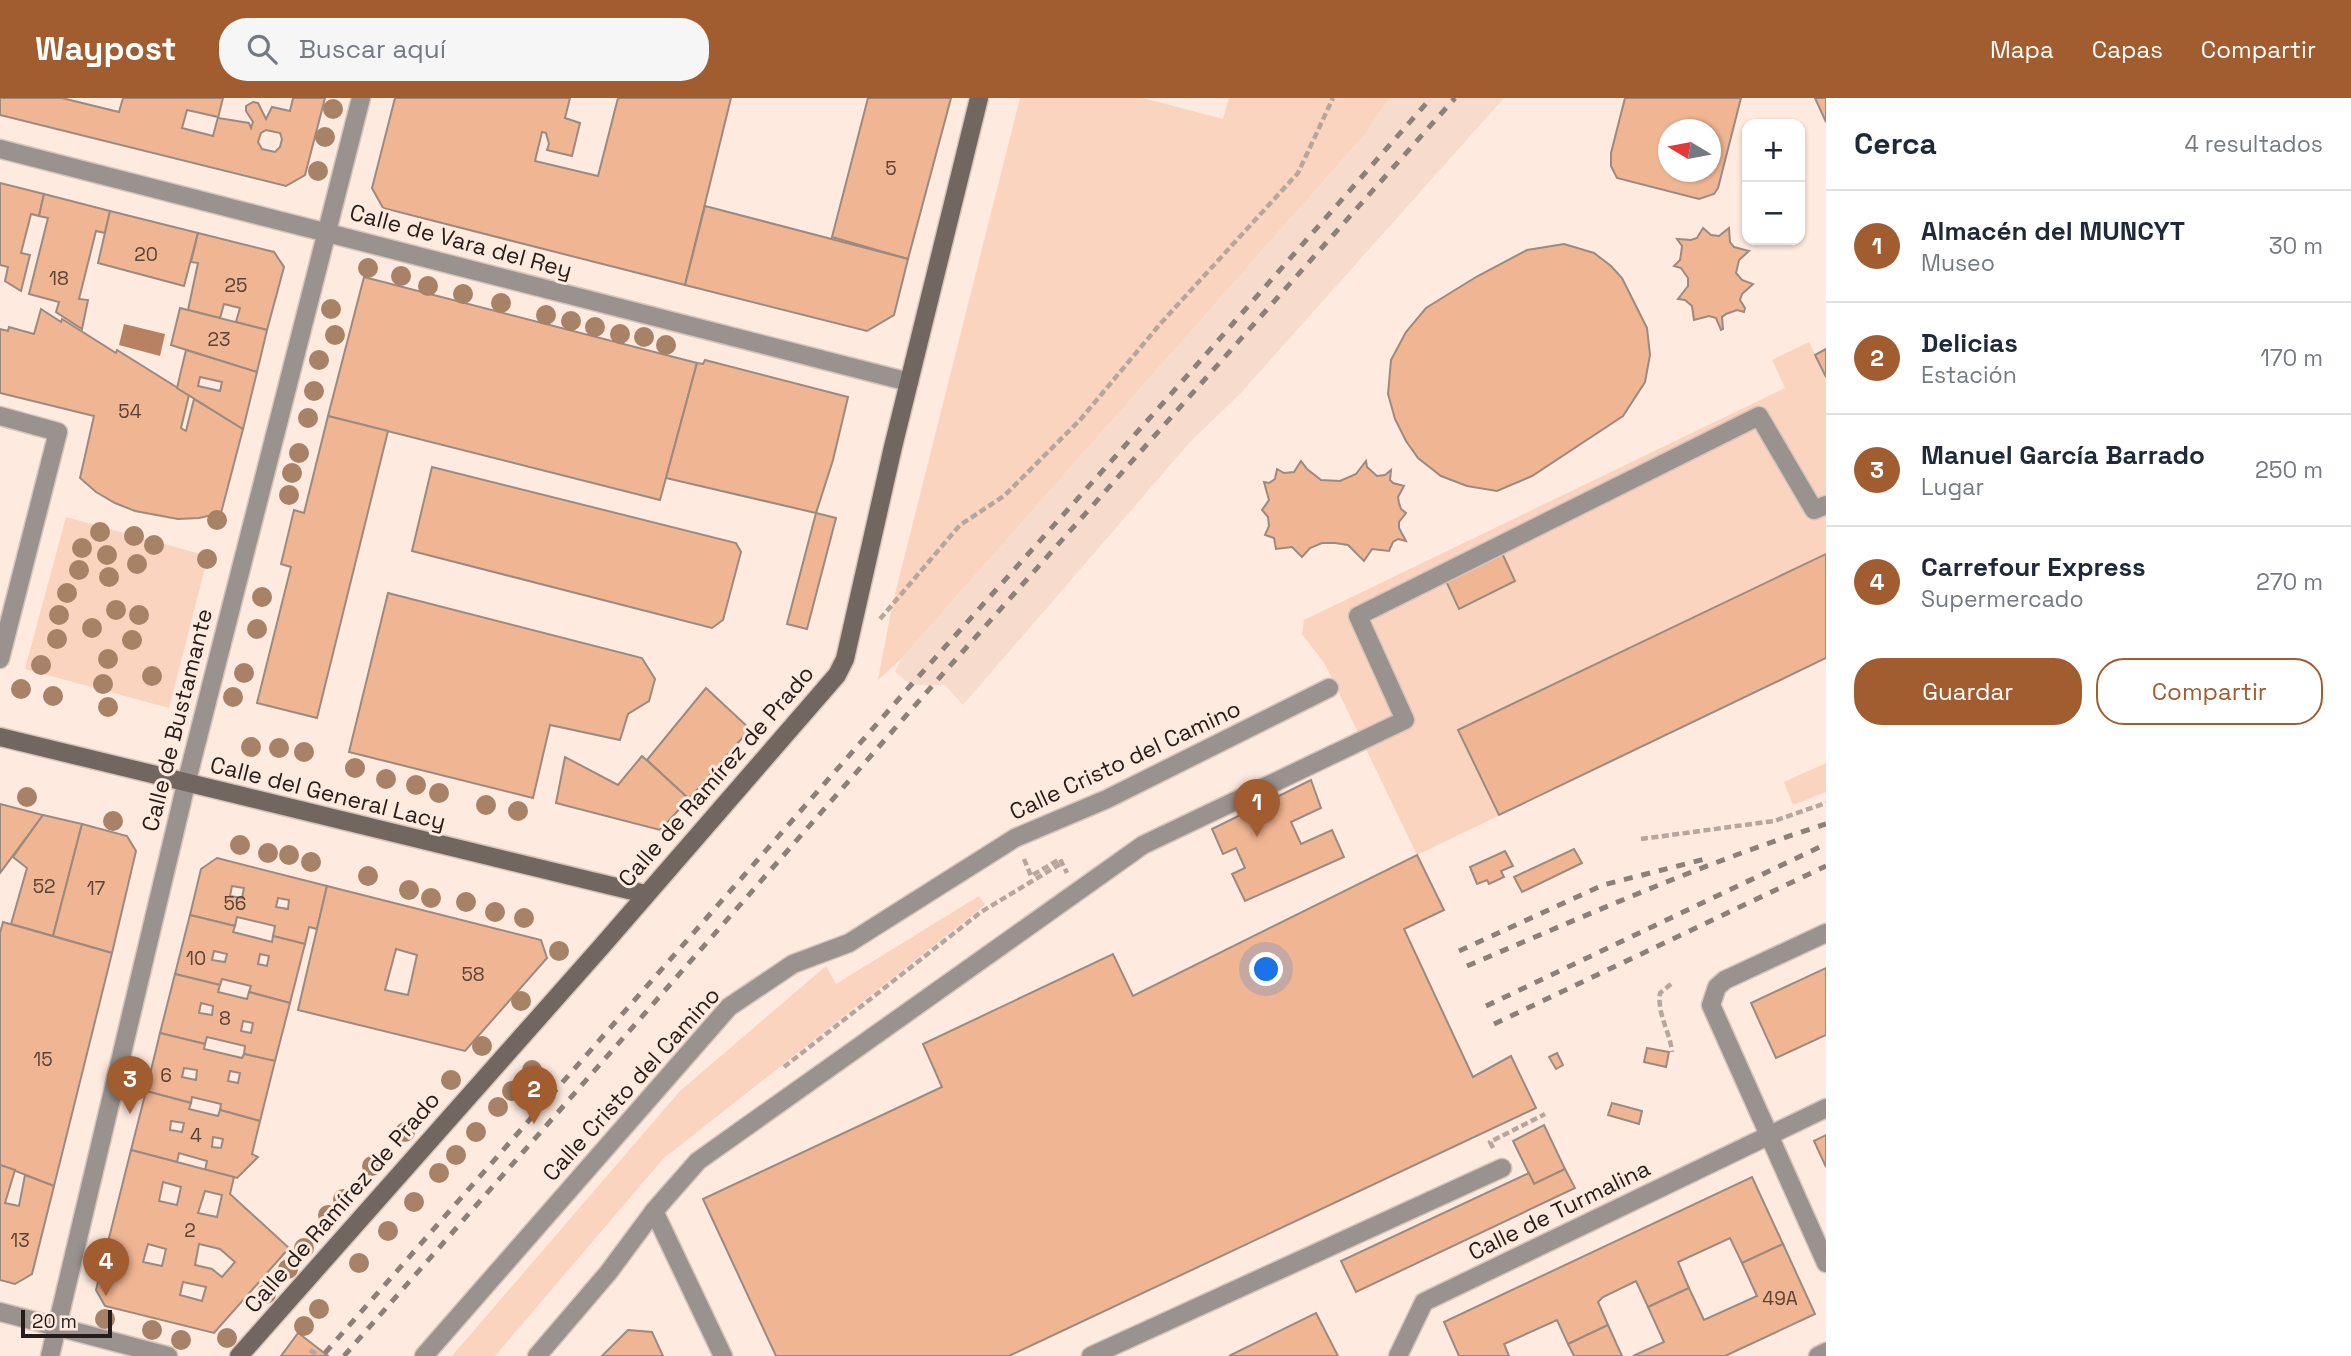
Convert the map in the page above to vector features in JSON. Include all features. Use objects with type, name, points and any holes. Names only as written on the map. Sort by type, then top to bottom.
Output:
[{"type":"main road","name":"Calle de Ramírez de Prado","points":[[239,1356],[836,676],[845,659],[909,382],[979,98]]},
{"type":"main road","name":"Calle del General Lacy","points":[[0,737],[645,894]]},
{"type":"street","name":"Calle de Bustamante","points":[[50,1356],[186,784],[361,98]]},
{"type":"street","name":"Calle de Vara del Rey","points":[[0,149],[909,382]]},
{"type":"street","points":[[0,416],[58,432],[0,659]]},
{"type":"street","points":[[537,1356],[698,1161],[1143,845],[1405,720],[1358,616],[1759,416],[1814,510],[1826,505]]},
{"type":"street","name":"Calle Cristo del Camino","points":[[424,1356],[729,1007],[793,964],[849,943],[1016,838],[1107,799],[1329,688]]},
{"type":"street","points":[[1826,933],[1725,980],[1712,995],[1711,1005],[1826,1263]]},
{"type":"street","name":"Calle de Turmalina","points":[[1398,1356],[1424,1302],[1826,1108]]},
{"type":"street","points":[[1091,1356],[1502,1168]]},
{"type":"street","points":[[654,1211],[723,1356]]},
{"type":"street","points":[[0,1312],[168,1356]]},
{"type":"street","points":[[1818,1356],[1826,1352]]},
{"type":"path","points":[[876,623],[960,525],[1004,496],[1080,420],[1161,323],[1298,173],[1332,98]]},
{"type":"path","points":[[1641,839],[1774,821],[1826,803]]},
{"type":"path","points":[[774,1075],[981,912],[1061,861],[1031,876]]},
{"type":"path","points":[[1671,984],[1660,993],[1658,1009],[1671,1040],[1672,1052]]},
{"type":"path","points":[[1502,1168],[1490,1142],[1545,1114]]},
{"type":"path","points":[[310,1350],[318,1356]]},
{"type":"shaded area","points":[[1020,98],[1143,98],[1223,119],[1229,98],[1389,98],[1365,134],[901,659],[878,680],[892,606]]},
{"type":"shaded area","points":[[1389,98],[1504,98],[1240,394],[1191,441],[963,705],[945,685],[911,685],[895,672],[901,659],[1365,134]]},
{"type":"shaded area","points":[[124,324],[165,334],[160,356],[119,345]]},
{"type":"shaded area","points":[[1809,342],[1826,377],[1826,658],[1417,855],[1325,664],[1302,634],[1304,620],[1785,388],[1772,360]]},
{"type":"shaded area","points":[[66,517],[208,556],[169,708],[25,669]]},
{"type":"shaded area","points":[[1826,763],[1826,792],[1793,805],[1784,782]]},
{"type":"shaded area","points":[[979,896],[985,905],[663,1159],[495,1356],[452,1356],[680,1091],[826,966],[836,984]]},
{"type":"building","points":[[0,98],[62,98],[119,112],[123,98],[223,98],[218,118],[249,123],[251,128],[253,122],[246,106],[253,102],[258,103],[266,119],[272,107],[290,111],[293,98],[325,98],[305,175],[286,186],[0,115]],"holes":[[[187,110],[218,117],[213,136],[182,128]],[[266,130],[280,133],[280,147],[275,152],[262,149],[258,142],[261,133]]]},
{"type":"building","points":[[395,98],[570,98],[565,118],[580,123],[572,156],[547,150],[549,144],[546,133],[542,132],[535,161],[598,176],[618,98],[731,98],[685,285],[383,208],[372,188]]},
{"type":"building","points":[[868,98],[951,98],[908,259],[832,237]]},
{"type":"building","points":[[1625,98],[1741,98],[1721,176],[1721,119],[1658,119],[1658,182],[1720,182],[1714,194],[1699,199],[1617,178],[1611,166],[1611,153]]},
{"type":"building","points":[[1815,98],[1826,98],[1826,122]]},
{"type":"building","points":[[0,183],[44,194],[39,216],[31,214],[21,253],[30,255],[21,291],[5,281],[8,267],[0,265]]},
{"type":"building","points":[[44,194],[110,211],[105,233],[96,231],[79,299],[88,300],[82,329],[56,312],[59,302],[29,294],[48,218],[39,216]]},
{"type":"building","points":[[705,206],[908,259],[894,315],[867,331],[685,285]]},
{"type":"building","points":[[110,211],[198,233],[184,286],[98,263]]},
{"type":"building","points":[[1703,228],[1711,235],[1719,236],[1729,228],[1730,242],[1734,247],[1749,251],[1739,260],[1736,273],[1742,280],[1753,284],[1742,294],[1740,300],[1745,308],[1744,312],[1737,310],[1722,317],[1721,330],[1716,318],[1709,316],[1694,320],[1692,306],[1685,300],[1678,299],[1688,286],[1688,278],[1681,268],[1674,266],[1680,260],[1682,246],[1677,239],[1697,238]]},
{"type":"building","points":[[198,233],[274,252],[284,267],[267,330],[236,322],[240,308],[224,304],[220,318],[188,310],[198,263],[191,262]]},
{"type":"building","points":[[1564,244],[1594,253],[1622,278],[1647,328],[1650,355],[1645,382],[1623,416],[1532,476],[1497,491],[1467,486],[1441,476],[1418,458],[1395,419],[1388,394],[1391,360],[1406,332],[1426,308],[1527,250]]},
{"type":"building","points":[[364,277],[697,363],[660,500],[328,416]]},
{"type":"building","points":[[180,308],[267,330],[257,372],[171,345]]},
{"type":"building","points":[[41,309],[116,353],[117,350],[189,395],[181,428],[186,431],[194,399],[243,429],[221,513],[178,519],[135,511],[115,503],[80,478],[94,416],[0,393],[0,329],[8,331],[9,327],[34,334]]},
{"type":"building","points":[[1826,349],[1826,377],[1815,355]]},
{"type":"building","points":[[186,350],[257,372],[243,429],[177,388]],"holes":[[[200,377],[222,382],[220,391],[198,386]]]},
{"type":"building","points":[[705,360],[848,397],[833,460],[816,513],[666,478],[697,363],[703,364]]},
{"type":"building","points":[[328,416],[388,431],[317,718],[257,703],[291,567],[281,564],[294,510],[304,513]]},
{"type":"building","points":[[1301,461],[1321,480],[1340,481],[1356,474],[1366,461],[1367,467],[1377,476],[1385,475],[1391,470],[1390,480],[1404,486],[1398,497],[1401,509],[1406,513],[1399,522],[1399,528],[1406,541],[1398,539],[1393,542],[1389,551],[1372,549],[1364,561],[1348,545],[1335,543],[1322,543],[1310,548],[1302,557],[1292,547],[1276,549],[1274,538],[1265,535],[1269,526],[1268,517],[1262,510],[1269,500],[1264,482],[1269,483],[1275,479],[1277,469],[1284,473],[1294,472]]},
{"type":"building","points":[[432,467],[736,543],[741,552],[723,620],[712,628],[412,551]]},
{"type":"building","points":[[816,513],[836,518],[807,629],[787,624]]},
{"type":"building","points":[[1502,553],[1515,581],[1459,609],[1446,581]]},
{"type":"building","points":[[1826,554],[1826,658],[1499,815],[1458,730]]},
{"type":"building","points":[[388,593],[642,658],[655,679],[649,701],[628,714],[620,740],[550,725],[533,798],[349,752]]},
{"type":"building","points":[[706,688],[750,729],[689,799],[647,760]]},
{"type":"building","points":[[642,756],[689,799],[660,830],[556,803],[565,757],[618,785]]},
{"type":"building","points":[[1311,780],[1321,808],[1291,822],[1301,844],[1332,830],[1344,857],[1245,901],[1232,874],[1245,868],[1236,848],[1223,854],[1212,829]]},
{"type":"building","points":[[0,804],[43,815],[0,873]]},
{"type":"building","points":[[43,815],[82,824],[53,936],[11,924],[27,868],[13,857]]},
{"type":"building","points":[[82,824],[127,836],[136,851],[112,953],[53,936]]},
{"type":"building","points":[[1574,849],[1582,863],[1522,892],[1514,877]]},
{"type":"building","points":[[1505,851],[1513,866],[1501,871],[1504,877],[1489,884],[1487,880],[1477,884],[1470,867]]},
{"type":"building","points":[[1417,855],[1444,910],[1404,929],[1473,1077],[1511,1056],[1536,1108],[1009,1356],[776,1356],[703,1199],[942,1087],[923,1044],[1113,954],[1133,996]]},
{"type":"building","points":[[217,858],[327,886],[317,929],[309,927],[305,944],[273,936],[275,926],[237,917],[235,926],[190,915],[201,869]],"holes":[[[232,886],[244,888],[242,898],[230,896]],[[278,898],[289,900],[288,909],[276,907]]]},
{"type":"building","points":[[327,886],[541,940],[547,958],[465,1051],[298,1010]],"holes":[[[396,949],[417,955],[408,995],[385,990]]]},
{"type":"building","points":[[190,915],[235,926],[233,932],[272,942],[273,936],[305,944],[290,1003],[249,992],[251,986],[222,979],[220,985],[175,974]],"holes":[[[214,951],[227,954],[225,962],[212,960]],[[260,954],[269,956],[267,966],[258,964]]]},
{"type":"building","points":[[3,922],[112,953],[54,1186],[0,1165],[0,933]]},
{"type":"building","points":[[1826,968],[1826,1035],[1776,1058],[1751,1003]]},
{"type":"building","points":[[175,974],[220,985],[218,992],[247,999],[249,992],[290,1003],[275,1061],[244,1054],[245,1046],[207,1037],[205,1044],[160,1033]],"holes":[[[201,1003],[213,1006],[212,1015],[199,1013]],[[243,1021],[253,1023],[251,1033],[241,1031]]]},
{"type":"building","points":[[160,1033],[205,1044],[204,1049],[242,1058],[244,1054],[275,1061],[260,1121],[220,1110],[221,1104],[192,1097],[191,1103],[146,1091]],"holes":[[[184,1068],[197,1070],[196,1080],[182,1077]],[[230,1071],[240,1073],[238,1083],[228,1081]]]},
{"type":"building","points":[[1647,1048],[1669,1052],[1666,1067],[1644,1062]]},
{"type":"building","points":[[1557,1053],[1563,1065],[1556,1069],[1549,1057]]},
{"type":"building","points":[[146,1091],[191,1103],[189,1109],[218,1116],[220,1110],[260,1121],[252,1154],[258,1157],[237,1178],[205,1170],[207,1161],[179,1153],[177,1162],[131,1150]],"holes":[[[171,1121],[184,1123],[182,1132],[170,1130]],[[213,1137],[223,1139],[221,1148],[212,1147]]]},
{"type":"building","points":[[1612,1103],[1642,1111],[1639,1124],[1608,1115]]},
{"type":"building","points":[[1544,1125],[1565,1169],[1534,1184],[1513,1141]]},
{"type":"building","points":[[1826,1135],[1826,1167],[1814,1141]]},
{"type":"building","points":[[131,1150],[234,1177],[230,1194],[289,1248],[214,1333],[105,1306],[96,1290]],"holes":[[[163,1182],[181,1187],[177,1205],[159,1201]],[[205,1191],[222,1195],[217,1217],[198,1213]],[[148,1244],[166,1249],[162,1266],[143,1262]],[[199,1244],[220,1249],[235,1262],[222,1277],[212,1269],[195,1265]],[[183,1282],[206,1287],[202,1301],[180,1295]]]},
{"type":"building","points":[[0,1165],[15,1170],[5,1203],[19,1206],[25,1175],[54,1186],[32,1274],[15,1284],[0,1280]]},
{"type":"building","points":[[1565,1169],[1575,1188],[1356,1292],[1341,1261],[1529,1173],[1534,1184]]},
{"type":"building","points":[[1752,1177],[1783,1244],[1742,1263],[1730,1238],[1678,1262],[1689,1288],[1648,1307],[1636,1281],[1598,1302],[1608,1325],[1568,1344],[1557,1320],[1504,1344],[1509,1356],[1459,1356],[1444,1322]]},
{"type":"building","points":[[1783,1244],[1815,1314],[1725,1356],[1633,1356],[1664,1342],[1648,1307],[1689,1288],[1704,1320],[1757,1296],[1742,1263]]},
{"type":"building","points":[[1316,1313],[1338,1356],[1229,1356]]},
{"type":"building","points":[[1608,1325],[1622,1356],[1574,1356],[1568,1344]]},
{"type":"building","points":[[628,1330],[652,1332],[663,1356],[602,1356]]},
{"type":"building","points":[[298,1333],[301,1335],[328,1356],[281,1356]]},
{"type":"railway","points":[[325,1353],[1431,98]]},
{"type":"railway","points":[[344,1356],[933,685],[1455,98]]},
{"type":"railway","points":[[1467,966],[1689,873],[1826,824]]},
{"type":"railway","points":[[1486,1006],[1826,844]]},
{"type":"railway","points":[[1459,951],[1603,885],[1705,859]]},
{"type":"railway","points":[[1494,1024],[1826,866]]},
{"type":"place","name":"Almacén del MUNCYT","points":[[1257,837]]},
{"type":"place","name":"Manuel García Barrado","points":[[130,1114]]},
{"type":"place","name":"Delicias","points":[[534,1124]]},
{"type":"place","name":"Carrefour Express","points":[[106,1296]]}]
